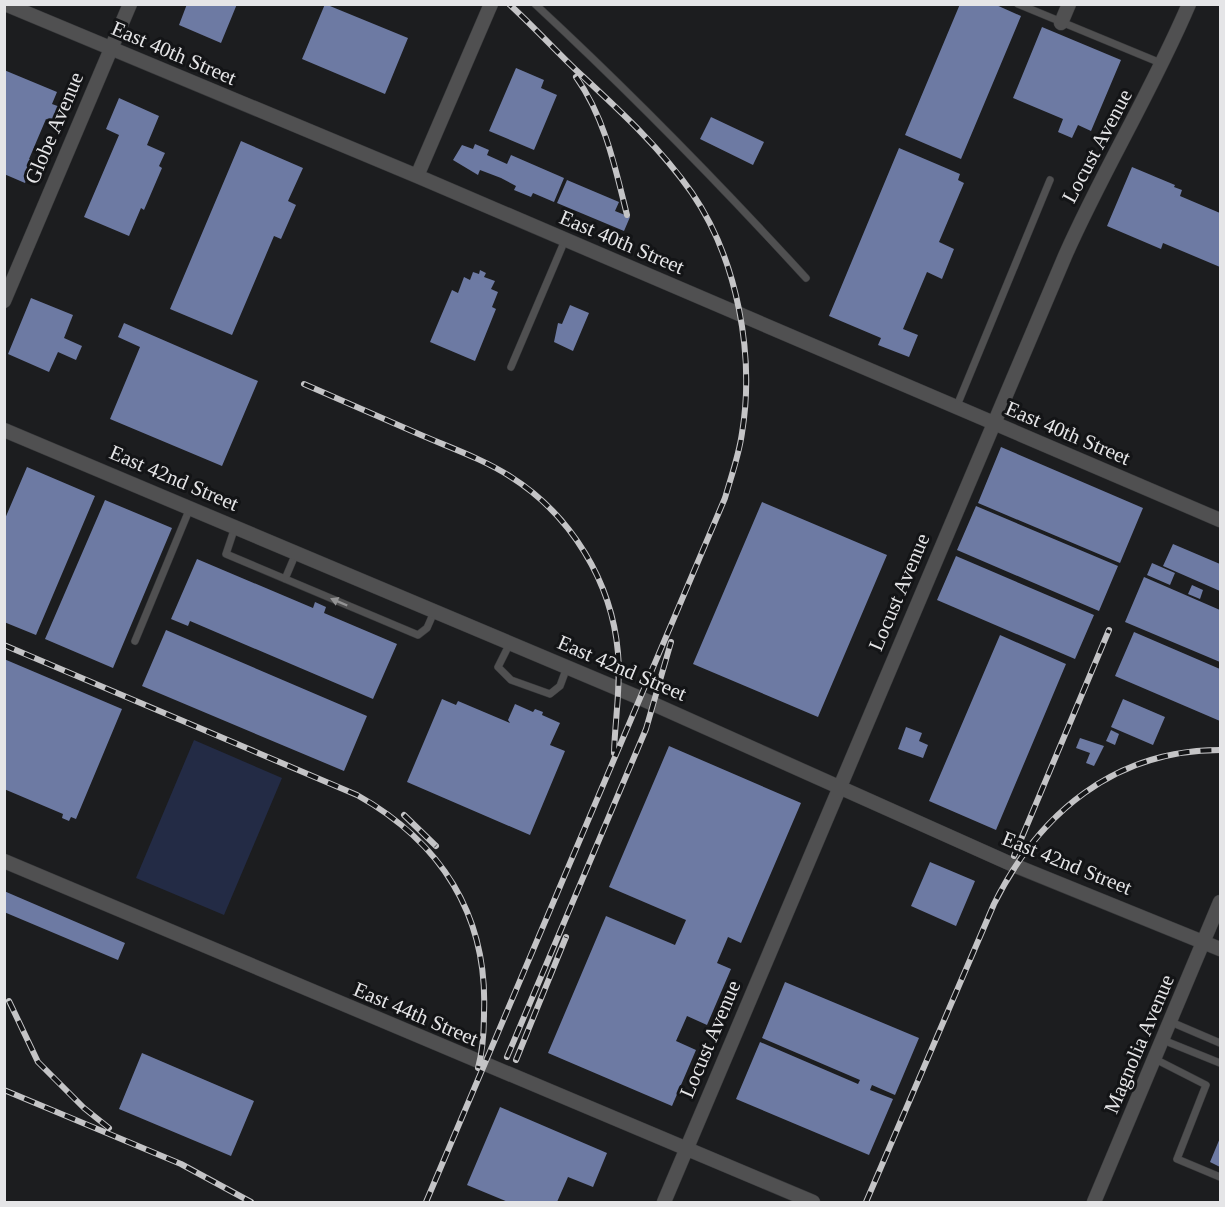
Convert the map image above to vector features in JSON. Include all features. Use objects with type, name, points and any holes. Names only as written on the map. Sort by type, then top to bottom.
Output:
[{"type":"street","name":"East 40th Street","points":[[5,4],[1221,520]]},
{"type":"street","name":"Globe Avenue","points":[[4,301],[129,4]]},
{"type":"street","points":[[417,177],[491,4]]},
{"type":"street","points":[[1061,23],[1069,4]]},
{"type":"street","name":"Locust Avenue","points":[[664,1203],[1078,226],[1163,64],[1188,4]]},
{"type":"street","name":"East 42nd Street","points":[[4,430],[567,667],[840,785],[1011,864],[1221,949]]},
{"type":"street","name":"East 44th Street","points":[[4,861],[813,1203]]},
{"type":"street","name":"Magnolia Avenue","points":[[1094,1203],[1221,902]]},
{"type":"lane","points":[[535,4],[621,83],[806,278]]},
{"type":"lane","points":[[1018,4],[1163,64]]},
{"type":"lane","points":[[956,408],[1050,180]]},
{"type":"lane","points":[[511,367],[565,240]]},
{"type":"lane","points":[[135,641],[190,508]]},
{"type":"lane","points":[[235,527],[225,550],[226,554],[285,579],[418,635],[427,628],[434,611]]},
{"type":"lane","points":[[285,579],[296,553]]},
{"type":"lane","points":[[510,643],[498,667],[511,680],[550,694],[560,686],[567,667]]},
{"type":"lane","points":[[1171,1022],[1221,1043]]},
{"type":"lane","points":[[1163,1040],[1221,1063]]},
{"type":"lane","points":[[1155,1059],[1206,1085],[1177,1159],[1221,1177]]},
{"type":"shaded area","points":[[194,740],[282,778],[224,915],[136,878]]},
{"type":"building","points":[[187,4],[237,4],[221,43],[179,25]]},
{"type":"building","points":[[325,4],[408,38],[385,94],[302,59]]},
{"type":"building","points":[[960,4],[994,4],[1021,16],[961,159],[905,135]]},
{"type":"building","points":[[1042,27],[1121,60],[1091,131],[1078,125],[1072,138],[1058,132],[1063,119],[1013,98]]},
{"type":"building","points":[[516,68],[544,80],[541,88],[557,95],[534,150],[489,131]]},
{"type":"building","points":[[4,70],[57,92],[52,104],[63,108],[59,116],[55,114],[52,122],[46,119],[29,159],[34,162],[25,183],[4,174]]},
{"type":"building","points":[[119,98],[159,116],[147,145],[165,153],[159,166],[162,168],[144,210],[141,208],[129,236],[84,217],[119,135],[106,129]]},
{"type":"building","points":[[711,117],[764,142],[753,165],[700,139]]},
{"type":"building","points":[[241,141],[303,168],[288,201],[296,205],[281,239],[274,236],[232,335],[170,309]]},
{"type":"building","points":[[475,144],[489,150],[487,155],[507,164],[511,155],[564,178],[554,202],[533,193],[531,197],[514,190],[516,186],[501,178],[480,170],[478,175],[453,160],[462,145],[473,149]]},
{"type":"building","points":[[899,148],[960,174],[958,180],[964,183],[939,242],[954,249],[942,279],[927,272],[903,329],[918,335],[909,357],[878,345],[881,338],[829,316]]},
{"type":"building","points":[[1132,167],[1175,185],[1174,187],[1182,190],[1180,196],[1220,213],[1220,267],[1163,243],[1161,249],[1107,226]]},
{"type":"building","points":[[567,180],[619,202],[615,211],[630,217],[624,231],[557,203]]},
{"type":"building","points":[[480,270],[486,273],[484,277],[495,281],[491,289],[498,292],[492,307],[496,309],[475,361],[430,342],[452,290],[458,293],[464,277],[470,280],[473,272],[479,274]]},
{"type":"building","points":[[31,298],[73,315],[64,338],[82,346],[76,360],[58,352],[49,372],[8,354]]},
{"type":"building","points":[[570,305],[589,313],[573,351],[554,342],[558,323],[562,324]]},
{"type":"building","points":[[124,323],[258,381],[222,466],[110,419],[140,347],[118,337]]},
{"type":"building","points":[[1001,447],[1143,508],[1120,563],[978,503]]},
{"type":"building","points":[[27,467],[95,496],[36,635],[4,622],[4,521]]},
{"type":"building","points":[[105,500],[172,528],[113,668],[45,639]]},
{"type":"building","points":[[762,502],[887,555],[818,717],[693,664]]},
{"type":"building","points":[[976,506],[1118,566],[1099,611],[957,550]]},
{"type":"building","points":[[1173,544],[1220,564],[1220,591],[1163,566]]},
{"type":"building","points":[[956,556],[1094,615],[1075,659],[937,600]]},
{"type":"building","points":[[197,559],[313,608],[315,602],[326,607],[324,613],[397,644],[373,699],[190,621],[188,626],[171,619]]},
{"type":"building","points":[[1152,563],[1175,573],[1170,585],[1147,575]]},
{"type":"building","points":[[1144,577],[1220,610],[1220,662],[1125,622]]},
{"type":"building","points":[[1192,585],[1203,590],[1200,599],[1188,594]]},
{"type":"building","points":[[166,630],[367,716],[344,771],[142,686]]},
{"type":"building","points":[[1134,632],[1220,669],[1220,721],[1115,676]]},
{"type":"building","points":[[1000,635],[1066,664],[996,830],[929,801]]},
{"type":"building","points":[[4,659],[122,709],[76,819],[71,817],[69,821],[62,818],[63,814],[4,789]]},
{"type":"building","points":[[442,699],[456,705],[458,701],[510,723],[508,720],[515,704],[533,712],[535,709],[543,712],[542,715],[560,723],[550,745],[565,751],[530,835],[407,782]]},
{"type":"building","points":[[1123,699],[1165,717],[1153,745],[1111,727]]},
{"type":"building","points":[[906,727],[922,733],[919,741],[928,745],[923,758],[898,749]]},
{"type":"building","points":[[1111,730],[1119,734],[1115,745],[1106,741]]},
{"type":"building","points":[[1080,738],[1104,746],[1094,766],[1086,763],[1090,753],[1076,748]]},
{"type":"building","points":[[669,746],[801,803],[741,943],[728,937],[717,963],[731,969],[707,1025],[687,1016],[676,1041],[696,1050],[672,1106],[548,1053],[606,916],[675,945],[686,920],[609,887]]},
{"type":"building","points":[[930,862],[975,881],[956,926],[911,906]]},
{"type":"building","points":[[4,891],[125,943],[118,960],[4,912]]},
{"type":"building","points":[[785,982],[919,1038],[895,1095],[872,1085],[870,1090],[893,1099],[869,1155],[736,1099],[760,1042],[858,1084],[860,1080],[762,1038]]},
{"type":"building","points":[[142,1053],[254,1101],[231,1156],[119,1109]]},
{"type":"building","points":[[500,1107],[607,1153],[593,1187],[568,1177],[557,1202],[508,1202],[467,1185]]},
{"type":"building","points":[[1220,1138],[1220,1167],[1210,1162]]},
{"type":"railway","points":[[426,1202],[725,498],[739,449],[745,403],[746,371],[739,308],[721,247],[708,219],[680,176],[652,144],[509,4]]},
{"type":"railway","points":[[576,77],[602,126],[627,215]]},
{"type":"railway","points":[[304,384],[467,454],[511,477],[533,493],[570,531],[597,576],[614,627],[619,678],[614,753]]},
{"type":"railway","points":[[1014,856],[1109,630]]},
{"type":"railway","points":[[507,1057],[646,729],[671,642]]},
{"type":"railway","points":[[4,645],[357,795],[387,814],[413,835],[454,885],[468,913],[478,944],[483,977],[484,1013],[483,1040],[478,1068]]},
{"type":"railway","points":[[866,1202],[994,904],[1012,871],[1034,842],[1058,815],[1084,793],[1114,775],[1147,761],[1182,753],[1220,750]]},
{"type":"railway","points":[[404,815],[436,846]]},
{"type":"railway","points":[[516,1060],[566,937]]},
{"type":"railway","points":[[9,1001],[38,1062],[84,1108],[109,1128]]},
{"type":"railway","points":[[4,1090],[181,1164],[251,1202]]}]
